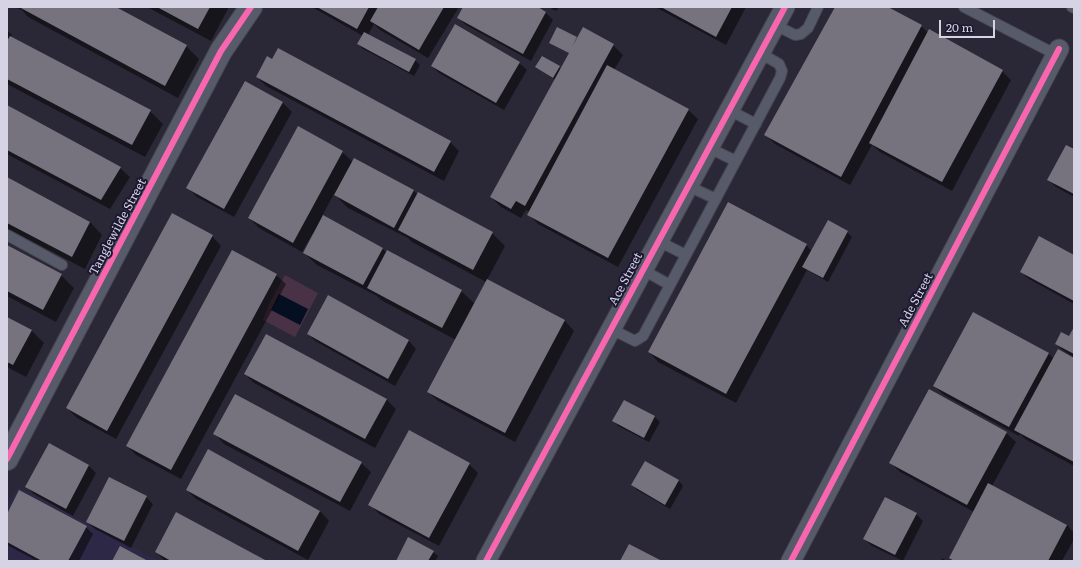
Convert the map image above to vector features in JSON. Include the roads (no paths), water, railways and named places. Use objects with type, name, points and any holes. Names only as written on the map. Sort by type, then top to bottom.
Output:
[{"type":"street","name":"Tanglewilde Street","points":[[7,459],[221,51],[251,7]]},
{"type":"street","name":"Ace Street","points":[[486,561],[785,7]]},
{"type":"street","name":"Ade Street","points":[[792,561],[1058,52]]},
{"type":"lane","points":[[775,25],[795,35],[802,34],[808,28],[818,7]]},
{"type":"lane","points":[[964,7],[1058,52]]},
{"type":"lane","points":[[611,329],[636,341],[643,336],[756,124],[782,70],[779,64],[760,53]]},
{"type":"lane","points":[[729,110],[756,124]]},
{"type":"lane","points":[[709,148],[736,161]]},
{"type":"lane","points":[[688,186],[716,199]]},
{"type":"lane","points":[[7,235],[62,265]]},
{"type":"lane","points":[[658,241],[686,254]]},
{"type":"lane","points":[[643,270],[670,285]]},
{"type":"water","points":[[279,294],[308,309],[300,325],[271,310]]}]
